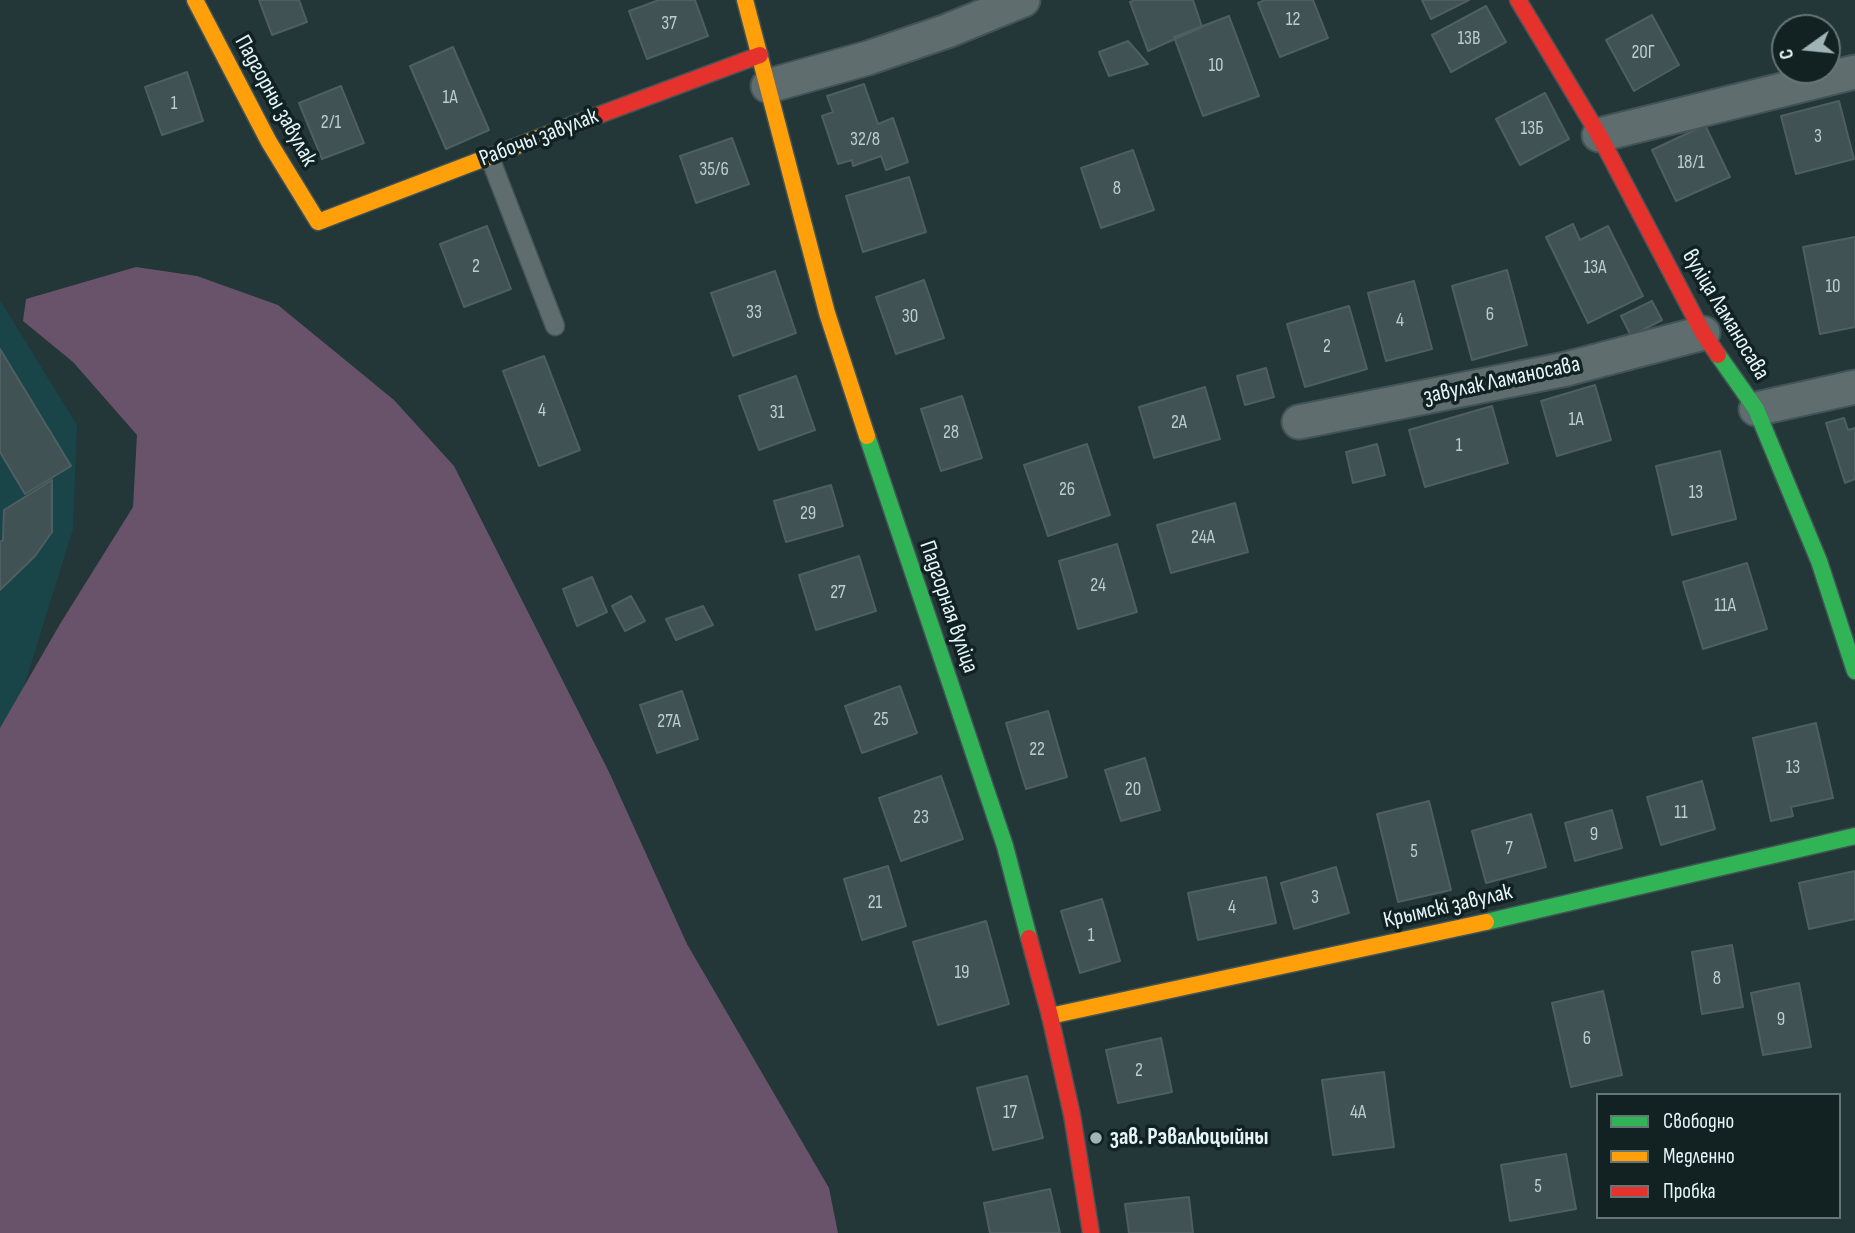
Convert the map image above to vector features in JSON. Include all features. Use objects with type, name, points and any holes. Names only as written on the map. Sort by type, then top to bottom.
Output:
[{"type":"street","name":"Падгорны завулак","points":[[195,0],[269,142],[318,222]]},
{"type":"street","name":"Падгорная вуліца","points":[[745,0],[827,313],[877,471],[1005,846],[1050,1016],[1072,1115],[1091,1233]]},
{"type":"street","name":"Рабочы завулак","points":[[318,222],[707,73],[764,71],[881,53],[947,31],[1023,0]]},
{"type":"street","name":"вуліца Ламаносава","points":[[1518,0],[1599,135],[1703,333],[1756,409],[1819,561],[1855,671]]},
{"type":"street","points":[[1599,135],[1855,72]]},
{"type":"street","name":"завулак Ламаносава","points":[[1299,422],[1566,369],[1703,333]]},
{"type":"street","points":[[1756,409],[1855,387]]},
{"type":"street","name":"Крымскі завулак","points":[[1050,1016],[1479,924],[1855,836]]},
{"type":"lane","points":[[490,158],[555,326]]},
{"type":"shaded area","points":[[136,267],[197,276],[278,305],[394,400],[454,466],[609,772],[687,944],[829,1188],[838,1233],[0,1233],[0,728],[60,624],[133,507],[137,435],[73,362],[23,321],[26,299]]},
{"type":"shaded area","points":[[0,300],[77,425],[73,529],[0,764]]},
{"type":"building","points":[[259,0],[299,0],[307,22],[272,35]]},
{"type":"building","points":[[659,0],[695,0],[708,36],[647,59],[629,11]]},
{"type":"building","points":[[1193,0],[1202,27],[1148,51],[1130,2]]},
{"type":"building","points":[[1265,0],[1313,0],[1328,38],[1280,57],[1258,3]]},
{"type":"building","points":[[1422,0],[1469,0],[1431,19]]},
{"type":"building","points":[[1486,6],[1506,42],[1451,72],[1432,35]]},
{"type":"building","points":[[1652,15],[1679,65],[1634,91],[1606,40]]},
{"type":"building","points":[[1229,16],[1259,96],[1203,116],[1174,37]]},
{"type":"building","points":[[1128,41],[1148,64],[1109,76],[1099,52]]},
{"type":"building","points":[[453,47],[489,130],[446,149],[410,66]]},
{"type":"building","points":[[187,72],[203,121],[162,135],[145,87]]},
{"type":"building","points":[[864,84],[878,124],[893,118],[908,162],[886,170],[881,156],[853,166],[852,160],[838,164],[822,116],[833,112],[827,96]]},
{"type":"building","points":[[341,86],[364,143],[322,159],[299,103]]},
{"type":"building","points":[[1545,93],[1569,139],[1520,165],[1496,119]]},
{"type":"building","points":[[1839,101],[1854,159],[1796,174],[1781,116]]},
{"type":"building","points":[[1705,125],[1730,177],[1676,201],[1652,150]]},
{"type":"building","points":[[732,138],[749,184],[696,203],[680,156]]},
{"type":"building","points":[[1133,150],[1154,210],[1101,228],[1081,168]]},
{"type":"building","points":[[909,177],[926,232],[863,252],[846,196]]},
{"type":"building","points":[[1573,224],[1580,240],[1608,226],[1643,296],[1588,323],[1546,237]]},
{"type":"building","points":[[487,226],[511,289],[464,307],[440,244]]},
{"type":"building","points":[[1855,237],[1855,327],[1820,334],[1803,247]]},
{"type":"building","points":[[1507,270],[1527,345],[1472,360],[1452,286]]},
{"type":"building","points":[[775,271],[796,333],[733,356],[711,293]]},
{"type":"building","points":[[924,280],[944,338],[896,354],[876,297]]},
{"type":"building","points":[[1414,281],[1432,349],[1386,361],[1368,293]]},
{"type":"building","points":[[1652,301],[1662,320],[1631,336],[1621,316]]},
{"type":"building","points":[[1349,306],[1367,369],[1305,387],[1287,324]]},
{"type":"building","points":[[0,349],[71,466],[25,494],[0,452]]},
{"type":"building","points":[[544,356],[580,450],[539,466],[503,371]]},
{"type":"building","points":[[1266,368],[1274,397],[1245,405],[1237,376]]},
{"type":"building","points":[[796,376],[815,430],[759,450],[739,396]]},
{"type":"building","points":[[1595,385],[1611,440],[1557,456],[1541,401]]},
{"type":"building","points":[[1205,387],[1220,439],[1154,458],[1139,407]]},
{"type":"building","points":[[962,396],[982,458],[941,471],[921,409]]},
{"type":"building","points":[[1492,406],[1508,463],[1425,487],[1409,430]]},
{"type":"building","points":[[1844,418],[1848,430],[1855,428],[1855,479],[1845,483],[1826,423]]},
{"type":"building","points":[[1087,444],[1110,515],[1048,536],[1024,465]]},
{"type":"building","points":[[1377,444],[1385,475],[1353,483],[1346,452]]},
{"type":"building","points":[[1720,451],[1736,519],[1672,535],[1656,466]]},
{"type":"building","points":[[52,480],[52,532],[35,556],[0,590],[0,542],[3,540],[4,510]]},
{"type":"building","points":[[831,485],[843,526],[786,542],[774,501]]},
{"type":"building","points":[[1235,503],[1248,552],[1171,573],[1157,525]]},
{"type":"building","points":[[1117,544],[1137,612],[1078,629],[1059,561]]},
{"type":"building","points":[[859,556],[876,611],[816,630],[799,575]]},
{"type":"building","points":[[1747,563],[1767,629],[1703,649],[1683,582]]},
{"type":"building","points":[[592,577],[607,612],[577,626],[563,589]]},
{"type":"building","points":[[631,596],[645,621],[625,631],[612,606]]},
{"type":"building","points":[[703,606],[713,625],[676,640],[666,619]]},
{"type":"building","points":[[900,686],[917,733],[862,753],[845,706]]},
{"type":"building","points":[[682,691],[698,739],[657,753],[640,705]]},
{"type":"building","points":[[1048,711],[1067,777],[1026,789],[1006,723]]},
{"type":"building","points":[[1816,723],[1833,798],[1791,807],[1793,816],[1771,821],[1753,738]]},
{"type":"building","points":[[1145,758],[1160,810],[1121,821],[1105,770]]},
{"type":"building","points":[[941,776],[963,839],[901,861],[879,798]]},
{"type":"building","points":[[1702,781],[1715,829],[1661,845],[1647,797]]},
{"type":"building","points":[[1429,801],[1451,890],[1398,902],[1377,814]]},
{"type":"building","points":[[1612,810],[1622,848],[1575,861],[1565,823]]},
{"type":"building","points":[[1531,814],[1546,867],[1486,883],[1472,831]]},
{"type":"building","points":[[888,866],[906,926],[862,940],[844,879]]},
{"type":"building","points":[[1336,867],[1349,913],[1294,929],[1281,883]]},
{"type":"building","points":[[1855,871],[1855,919],[1809,929],[1799,883]]},
{"type":"building","points":[[1266,877],[1276,923],[1198,940],[1188,893]]},
{"type":"building","points":[[1102,899],[1120,961],[1080,973],[1061,911]]},
{"type":"building","points":[[986,921],[1009,1004],[938,1025],[913,942]]},
{"type":"building","points":[[1732,945],[1743,1007],[1702,1014],[1692,952]]},
{"type":"building","points":[[1799,983],[1811,1047],[1763,1055],[1751,993]]},
{"type":"building","points":[[1603,991],[1622,1075],[1571,1087],[1552,1003]]},
{"type":"building","points":[[1161,1038],[1172,1092],[1118,1103],[1106,1050]]},
{"type":"building","points":[[1384,1072],[1394,1147],[1333,1155],[1322,1080]]},
{"type":"building","points":[[1027,1076],[1043,1138],[993,1150],[977,1088]]},
{"type":"building","points":[[1566,1154],[1576,1209],[1510,1221],[1501,1165]]},
{"type":"building","points":[[1050,1189],[1060,1233],[990,1233],[984,1203]]},
{"type":"building","points":[[1189,1197],[1193,1233],[1129,1233],[1125,1204]]},
{"type":"traffic: fast","points":[[1718,355],[1756,409],[1819,561],[1855,671]]},
{"type":"traffic: fast","points":[[867,436],[1005,846],[1029,938]]},
{"type":"traffic: fast","points":[[1486,922],[1855,836]]},
{"type":"traffic: slow","points":[[195,0],[269,142],[318,222],[572,125]]},
{"type":"traffic: slow","points":[[745,0],[827,313],[867,436]]},
{"type":"traffic: slow","points":[[1050,1016],[1486,922]]},
{"type":"traffic: jam","points":[[1518,0],[1599,135],[1703,333],[1718,355]]},
{"type":"traffic: jam","points":[[572,125],[760,55]]},
{"type":"traffic: jam","points":[[1029,938],[1072,1115],[1091,1233]]},
{"type":"place","name":"зав. Рэвалюцыйны","points":[[1096,1138]]}]
